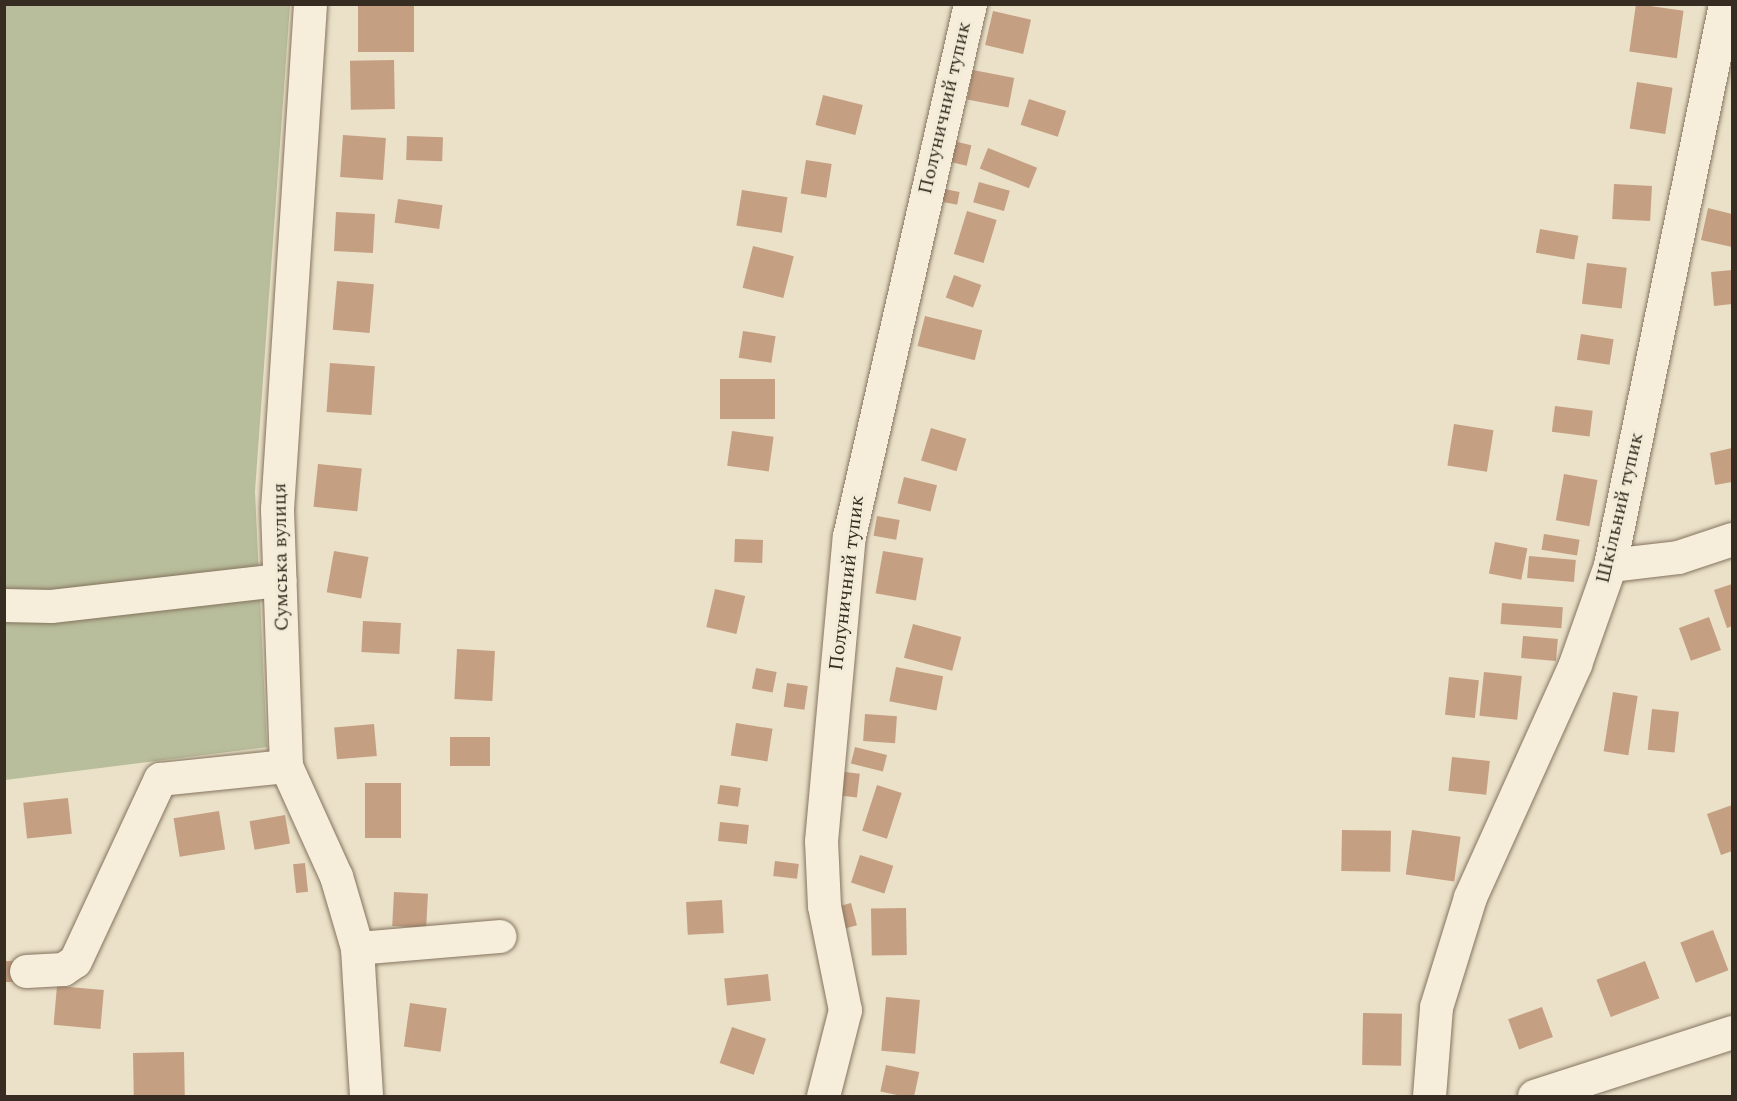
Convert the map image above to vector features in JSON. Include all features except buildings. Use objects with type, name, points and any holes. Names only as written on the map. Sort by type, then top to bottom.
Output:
[{"type":"street","name":"Сумська вулиця","points":[[310,4],[278,509],[286,766],[336,876],[357,948],[366,1096]]},
{"type":"street","name":"Полуничний тупик","points":[[823,1096],[845,1010],[824,906],[821,842],[849,536],[970,4]]},
{"type":"street","name":"Шкільний тупик","points":[[1429,1096],[1436,1007],[1470,897],[1575,664],[1610,565],[1721,94],[1725,4]]},
{"type":"street","points":[[1610,565],[1678,557],[1732,539]]},
{"type":"street","points":[[4,606],[51,606],[280,580]]},
{"type":"street","points":[[26,971],[63,969],[75,961],[160,779],[286,766]]},
{"type":"street","points":[[357,948],[499,936]]},
{"type":"street","points":[[1534,1096],[1732,1032]]},
{"type":"green space","points":[[4,5],[290,5],[255,491],[267,747],[5,780]]}]
